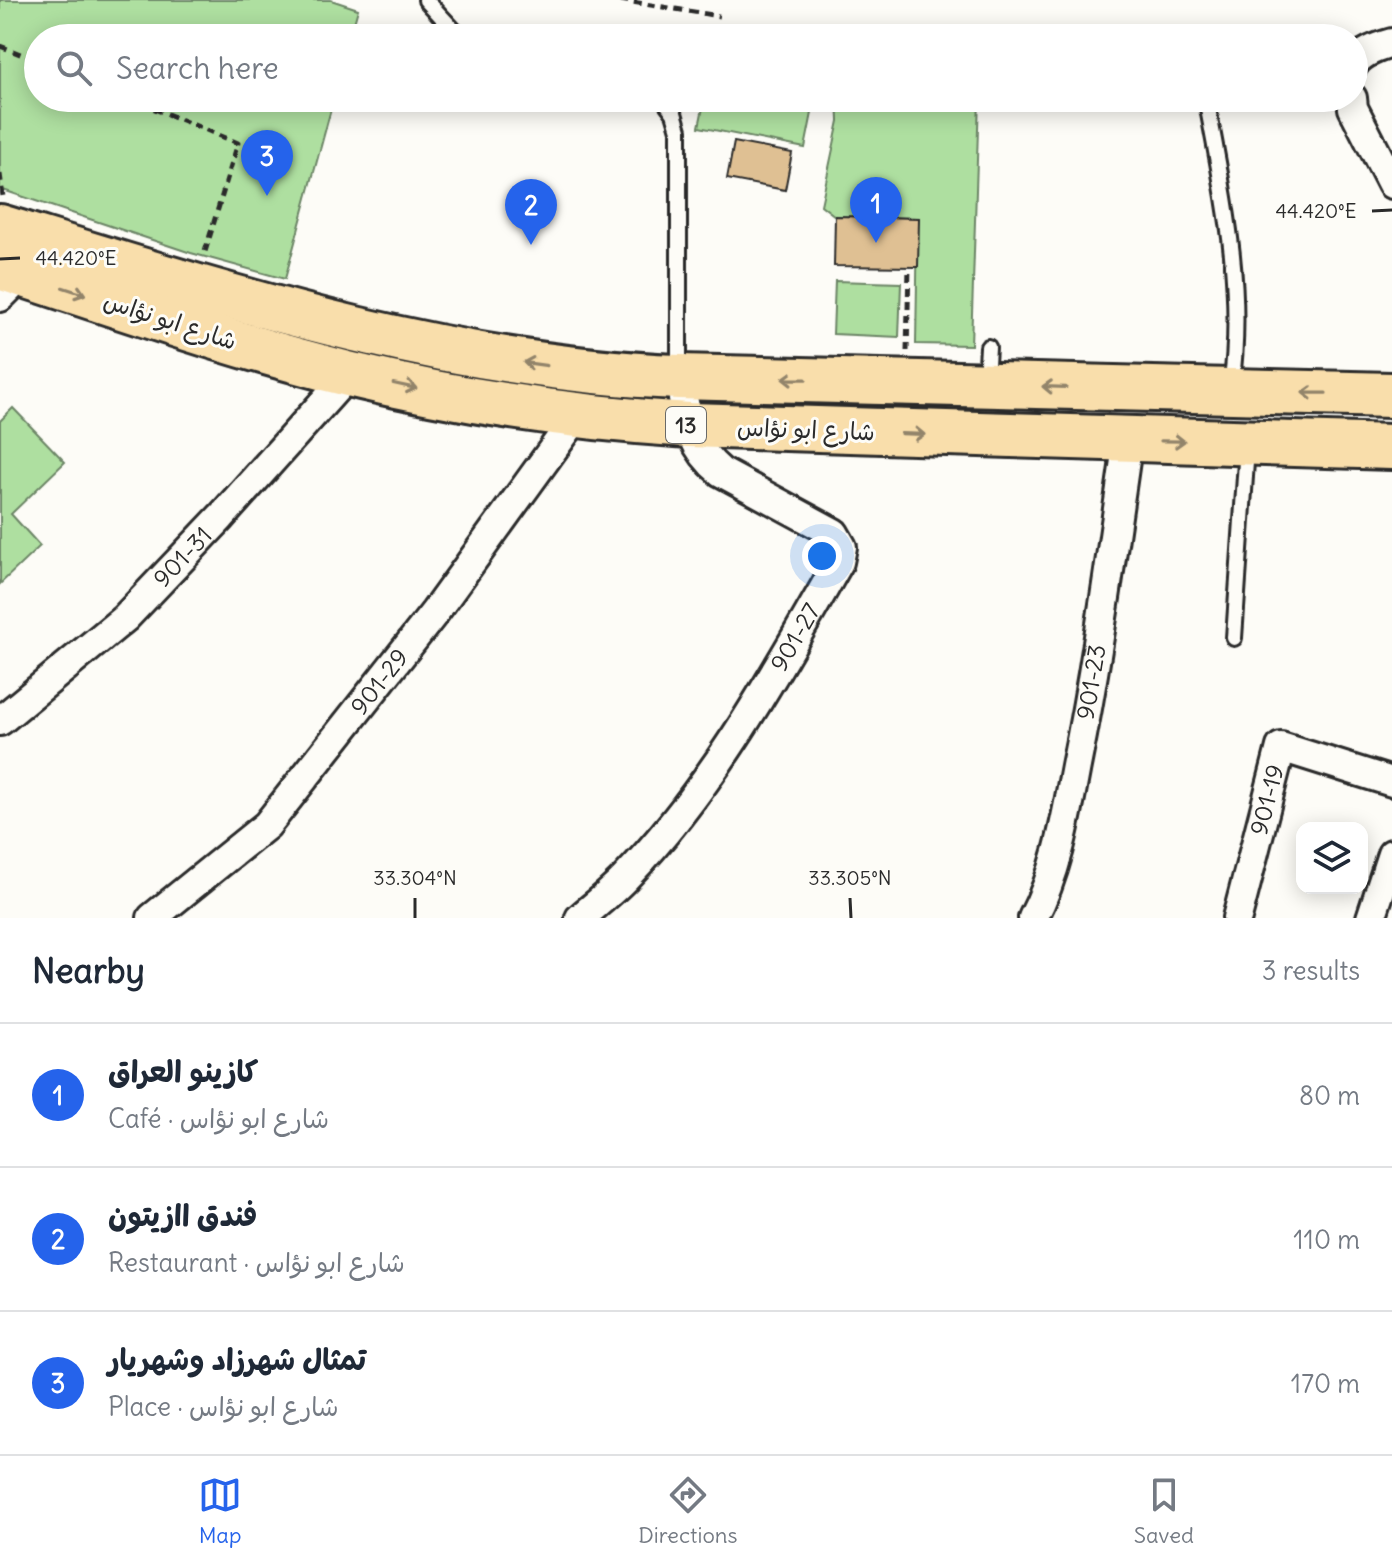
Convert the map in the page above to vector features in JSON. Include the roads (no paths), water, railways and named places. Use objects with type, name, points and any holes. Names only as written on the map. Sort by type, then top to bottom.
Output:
[{"type":"main road","name":"شارع ابو نؤاس","points":[[1,213],[226,296],[380,335],[570,369],[679,377],[987,366],[1230,392],[1392,395]]},
{"type":"main road","name":"شارع ابو نؤاس","points":[[8,279],[349,374],[434,393],[577,416],[689,425],[1392,447]]},
{"type":"street","points":[[1368,52],[1392,43]]},
{"type":"street","points":[[1355,112],[1392,184]]},
{"type":"street","name":"901-31","points":[[0,721],[125,618],[221,517],[349,374]]},
{"type":"street","name":"901-27","points":[[580,918],[625,879],[697,795],[759,702],[839,562],[842,547],[834,533],[721,472],[705,459],[689,425],[679,377]]},
{"type":"street","name":"901-29","points":[[152,918],[267,825],[435,612],[577,416]]},
{"type":"street","name":"901-23","points":[[1033,918],[1057,862],[1089,706],[1128,440]]},
{"type":"street","name":"901-19","points":[[1237,918],[1281,747],[1392,782]]},
{"type":"street","points":[[1371,918],[1392,854]]},
{"type":"street","points":[[604,918],[625,879]]},
{"type":"lane","points":[[426,0],[448,24]]},
{"type":"lane","points":[[673,112],[679,130],[679,377]]},
{"type":"lane","points":[[1209,112],[1231,235],[1236,281],[1230,392]]},
{"type":"lane","points":[[1234,638],[1247,442]]},
{"type":"place","name":"تمثال شهرزاد وشهريار","points":[[267,196]]},
{"type":"place","name":"كازينو العراق","points":[[876,243]]},
{"type":"place","name":"فندق اازيتون","points":[[531,245]]}]
